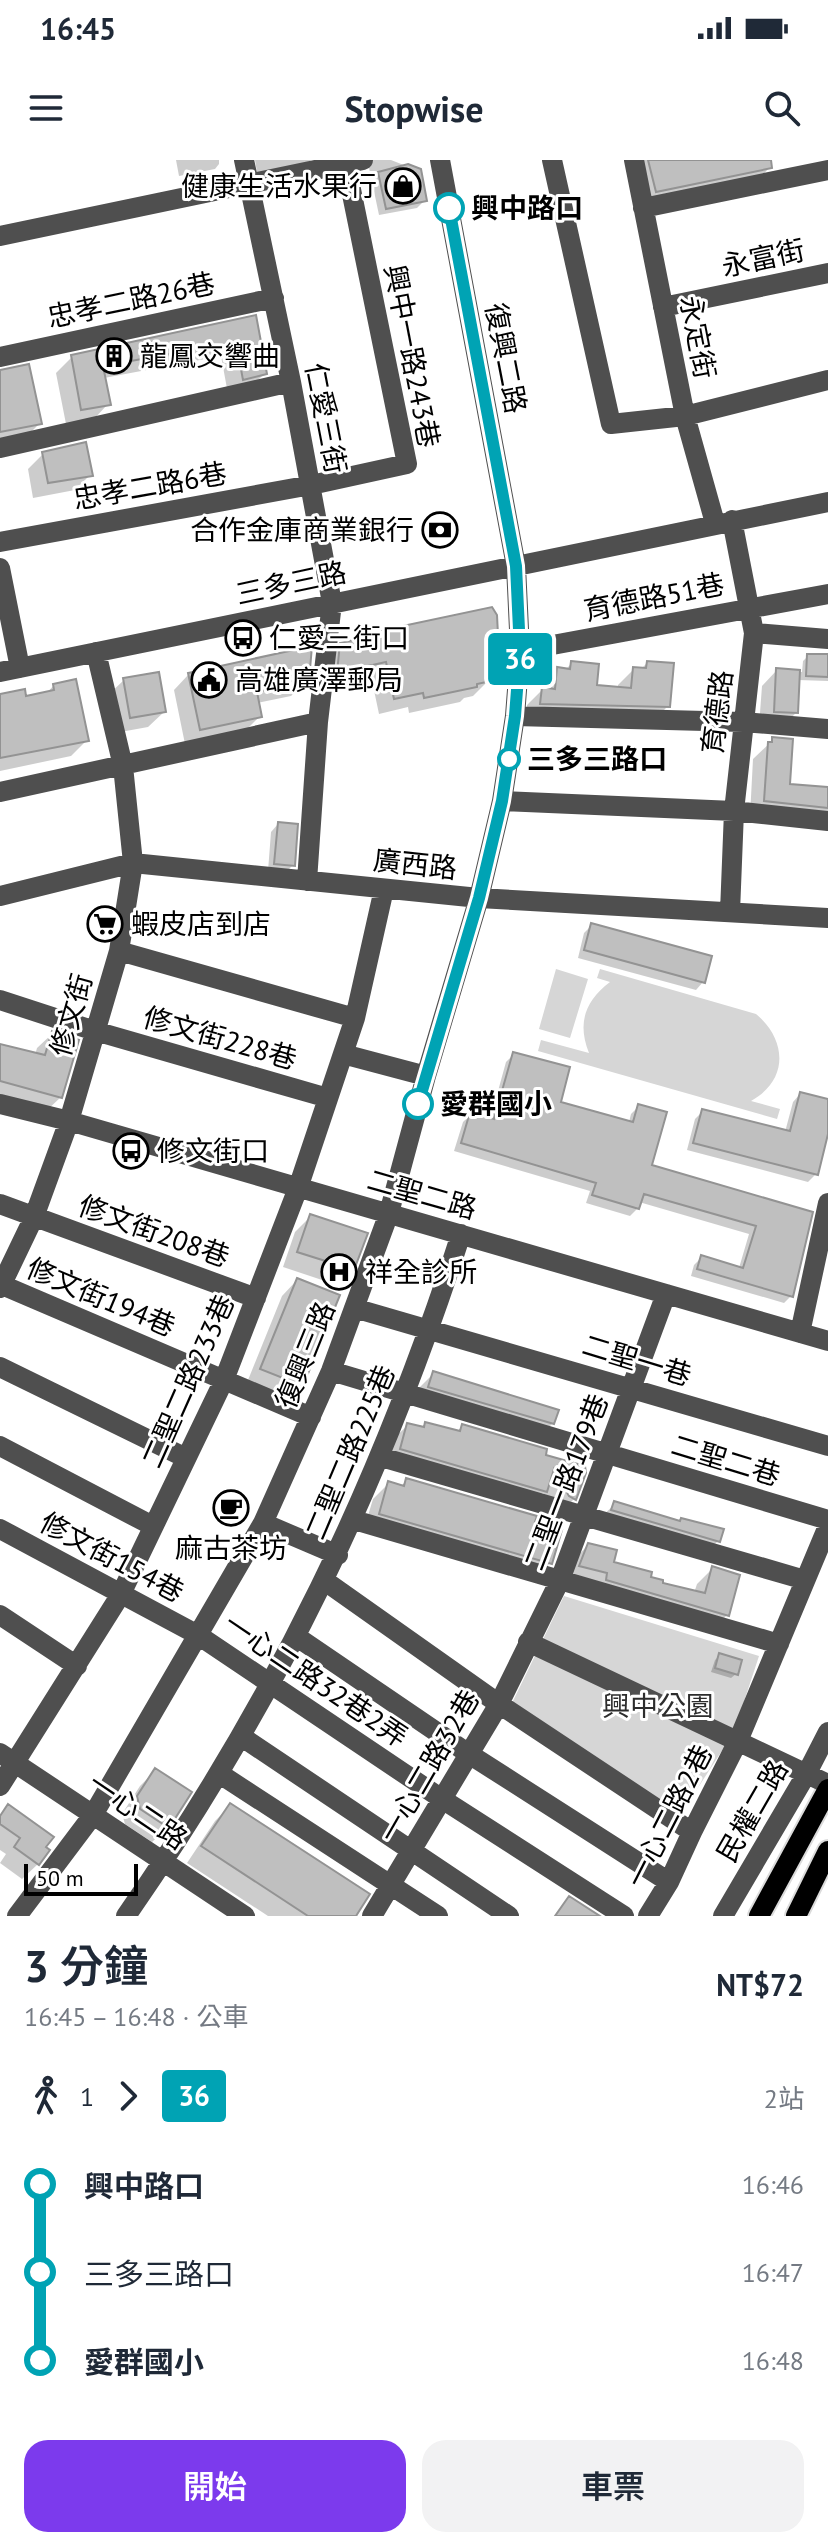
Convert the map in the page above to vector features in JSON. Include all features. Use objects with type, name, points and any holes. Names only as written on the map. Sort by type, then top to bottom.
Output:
[{"type":"main road","name":"民權二路","points":[[759,1916],[828,1786]]},
{"type":"main road","points":[[796,1916],[820,1886],[828,1851]]},
{"type":"street","name":"仁愛三街","points":[[244,160],[291,382],[332,603],[318,722],[307,881]]},
{"type":"street","name":"復興二路","points":[[440,160],[516,566]]},
{"type":"street","points":[[552,160],[611,424],[685,416],[828,380]]},
{"type":"street","name":"永定街","points":[[634,160],[685,416],[724,522]]},
{"type":"street","points":[[0,236],[351,161]]},
{"type":"street","name":"興中一路243巷","points":[[311,485],[407,464],[351,161]]},
{"type":"street","points":[[643,208],[828,170]]},
{"type":"street","name":"永富街","points":[[663,307],[828,273]]},
{"type":"street","name":"忠孝二路26巷","points":[[0,357],[274,298]]},
{"type":"street","points":[[0,448],[291,382]]},
{"type":"street","name":"忠孝二路6巷","points":[[0,542],[311,485]]},
{"type":"street","name":"三多三路","points":[[10,670],[828,502]]},
{"type":"street","name":"育德路","points":[[724,522],[750,608],[754,633],[734,811],[730,912]]},
{"type":"street","name":"復興三路","points":[[17,1916],[93,1815],[263,1523],[331,1371],[389,1213],[479,898],[502,801],[515,716],[520,651],[516,566]]},
{"type":"street","points":[[0,568],[10,670]]},
{"type":"street","name":"育德路51巷","points":[[520,651],[828,594]]},
{"type":"street","points":[[754,633],[828,639]]},
{"type":"street","name":"修文街","points":[[1,1287],[34,1217],[69,1121],[119,951],[133,863],[123,766],[96,652]]},
{"type":"street","points":[[515,716],[743,722],[828,729]]},
{"type":"street","points":[[0,792],[318,722]]},
{"type":"street","points":[[502,801],[734,811],[828,821]]},
{"type":"street","name":"廣西路","points":[[0,896],[133,863],[479,898],[828,918]]},
{"type":"street","name":"二聖二路233巷","points":[[0,1786],[8,1758],[77,1666],[121,1594],[224,1380],[298,1188],[355,1018],[384,889]]},
{"type":"street","points":[[119,951],[355,1018]]},
{"type":"street","name":"修文街228巷","points":[[0,1000],[95,1031],[328,1098]]},
{"type":"street","points":[[343,1054],[426,1076]]},
{"type":"street","name":"二聖二路","points":[[0,1104],[69,1121],[828,1341]]},
{"type":"street","points":[[800,1333],[828,1203]]},
{"type":"street","name":"修文街208巷","points":[[0,1204],[256,1298]]},
{"type":"street","name":"二聖二路225巷","points":[[126,1916],[164,1862],[242,1737],[338,1555],[406,1394],[461,1234]]},
{"type":"street","name":"修文街194巷","points":[[1,1287],[311,1417]]},
{"type":"street","name":"二聖一路179巷","points":[[528,1642],[560,1580],[666,1294]]},
{"type":"street","name":"二聖一巷","points":[[354,1308],[828,1446]]},
{"type":"street","points":[[0,1367],[186,1458]]},
{"type":"street","name":"二聖二巷","points":[[331,1371],[828,1523]]},
{"type":"street","points":[[0,1446],[153,1526]]},
{"type":"street","points":[[381,1457],[805,1580]]},
{"type":"street","points":[[354,1520],[779,1644]]},
{"type":"street","points":[[263,1523],[338,1555]]},
{"type":"street","name":"一心二路2巷","points":[[648,1916],[669,1882],[738,1741],[828,1523]]},
{"type":"street","name":"修文街154巷","points":[[0,1529],[198,1635]]},
{"type":"street","points":[[325,1581],[499,1704],[692,1832]]},
{"type":"street","points":[[0,1615],[77,1666]]},
{"type":"street","name":"一心二路32巷2弄","points":[[198,1635],[442,1799],[624,1916]]},
{"type":"street","points":[[297,1637],[469,1754],[669,1882]]},
{"type":"street","points":[[528,1642],[807,1773],[828,1786]]},
{"type":"street","name":"一心二路32巷","points":[[372,1916],[499,1704],[528,1642]]},
{"type":"street","name":"民權二路","points":[[723,1916],[828,1732]]},
{"type":"street","points":[[242,1737],[509,1916]]},
{"type":"street","name":"一心二路","points":[[8,1758],[245,1916]]},
{"type":"street","points":[[220,1774],[438,1916]]},
{"type":"green space","points":[[556,969],[588,979],[570,1038],[539,1029]]},
{"type":"green space","points":[[600,969],[756,1014],[774,1036],[779,1059],[772,1082],[751,1101],[780,1109],[777,1119],[538,1051],[541,1040],[589,1053],[584,1032],[586,1013],[594,997],[610,982],[597,978]]},
{"type":"green space","name":"興中公園","points":[[564,1596],[759,1656],[734,1732],[681,1814],[512,1703]]},
{"type":"building","points":[[648,160],[771,160],[772,168],[656,192]]},
{"type":"building","name":"健康生活水果行","points":[[408,164],[421,169],[427,201],[386,209],[378,172]]},
{"type":"building","name":"龍鳳交響曲","points":[[256,315],[267,374],[243,380],[236,342],[103,366],[111,405],[81,410],[71,355]]},
{"type":"building","points":[[29,364],[42,424],[0,432],[0,370]]},
{"type":"building","points":[[86,442],[93,476],[48,483],[42,452]]},
{"type":"building","points":[[492,607],[497,615],[498,635],[487,637],[494,668],[488,669],[491,681],[477,684],[477,687],[424,698],[423,693],[394,699],[386,662],[337,673],[340,643],[380,634],[379,631]]},
{"type":"building","points":[[312,646],[309,681],[257,692],[262,717],[200,730],[188,673]]},
{"type":"building","points":[[807,654],[828,654],[828,677],[806,676]]},
{"type":"building","points":[[571,661],[599,664],[597,685],[631,688],[633,667],[646,668],[647,661],[674,663],[670,707],[540,704],[542,687],[555,689],[557,667],[570,669]]},
{"type":"building","points":[[776,668],[800,670],[798,713],[774,712]]},
{"type":"building","points":[[159,672],[166,712],[130,718],[123,678]]},
{"type":"building","points":[[76,679],[89,741],[0,758],[0,694],[25,689],[26,696],[54,690],[53,684]]},
{"type":"building","points":[[772,737],[793,739],[790,784],[828,787],[828,808],[764,801],[768,742],[772,742]]},
{"type":"building","points":[[278,822],[298,824],[295,866],[274,864]]},
{"type":"building","points":[[591,923],[712,956],[705,983],[584,950]]},
{"type":"building","points":[[52,1031],[79,1040],[62,1098],[0,1081],[0,1044],[45,1055]]},
{"type":"building","points":[[513,1052],[570,1067],[561,1102],[633,1122],[638,1104],[667,1112],[652,1165],[813,1212],[793,1297],[697,1269],[701,1255],[743,1268],[756,1226],[644,1194],[639,1209],[592,1195],[596,1183],[461,1143],[470,1112],[494,1119]]},
{"type":"building","points":[[800,1092],[828,1099],[828,1134],[818,1175],[693,1143],[702,1109],[790,1131]]},
{"type":"building","points":[[310,1214],[368,1233],[354,1270],[297,1252]]},
{"type":"building","points":[[297,1278],[340,1295],[303,1386],[260,1369]]},
{"type":"building","points":[[433,1371],[559,1410],[554,1424],[428,1387]]},
{"type":"building","points":[[425,1422],[460,1431],[462,1424],[547,1449],[546,1455],[585,1466],[586,1473],[576,1500],[569,1496],[554,1469],[547,1492],[400,1449],[407,1423],[424,1427]]},
{"type":"building","points":[[406,1478],[537,1516],[535,1522],[562,1530],[552,1564],[379,1514],[388,1481],[404,1486]]},
{"type":"building","points":[[614,1501],[680,1521],[681,1518],[724,1529],[720,1542],[611,1510]]},
{"type":"building","points":[[588,1543],[617,1550],[614,1562],[652,1572],[651,1577],[663,1580],[663,1583],[705,1593],[712,1566],[740,1575],[729,1616],[606,1580],[607,1573],[579,1566]]},
{"type":"building","points":[[719,1653],[742,1660],[738,1675],[715,1668]]},
{"type":"building","points":[[155,1768],[192,1792],[169,1828],[140,1809],[137,1796]]},
{"type":"building","points":[[230,1803],[370,1894],[356,1916],[308,1916],[201,1846]]},
{"type":"building","points":[[8,1804],[54,1837],[46,1847],[50,1850],[39,1865],[14,1847],[20,1838],[0,1824],[0,1816]]},
{"type":"building","points":[[569,1896],[600,1916],[555,1916]]},
{"type":"bus line","name":"36","points":[[418,1104],[479,898],[502,801],[515,716],[520,651],[516,566],[449,208]]},
{"type":"place","name":"健康生活水果行","points":[[403,186]]},
{"type":"place","name":"興中路口","points":[[449,208]]},
{"type":"place","name":"龍鳳交響曲","points":[[114,356]]},
{"type":"place","name":"合作金庫商業銀行","points":[[440,530]]},
{"type":"place","name":"仁愛三街口","points":[[243,638]]},
{"type":"place","name":"高雄廣澤郵局","points":[[209,680]]},
{"type":"place","name":"三多三路口","points":[[509,759]]},
{"type":"place","name":"蝦皮店到店","points":[[105,924]]},
{"type":"place","name":"愛群國小","points":[[418,1104]]},
{"type":"place","name":"修文街口","points":[[131,1151]]},
{"type":"place","name":"祥全診所","points":[[339,1272]]},
{"type":"place","name":"麻古茶坊","points":[[231,1508]]}]
